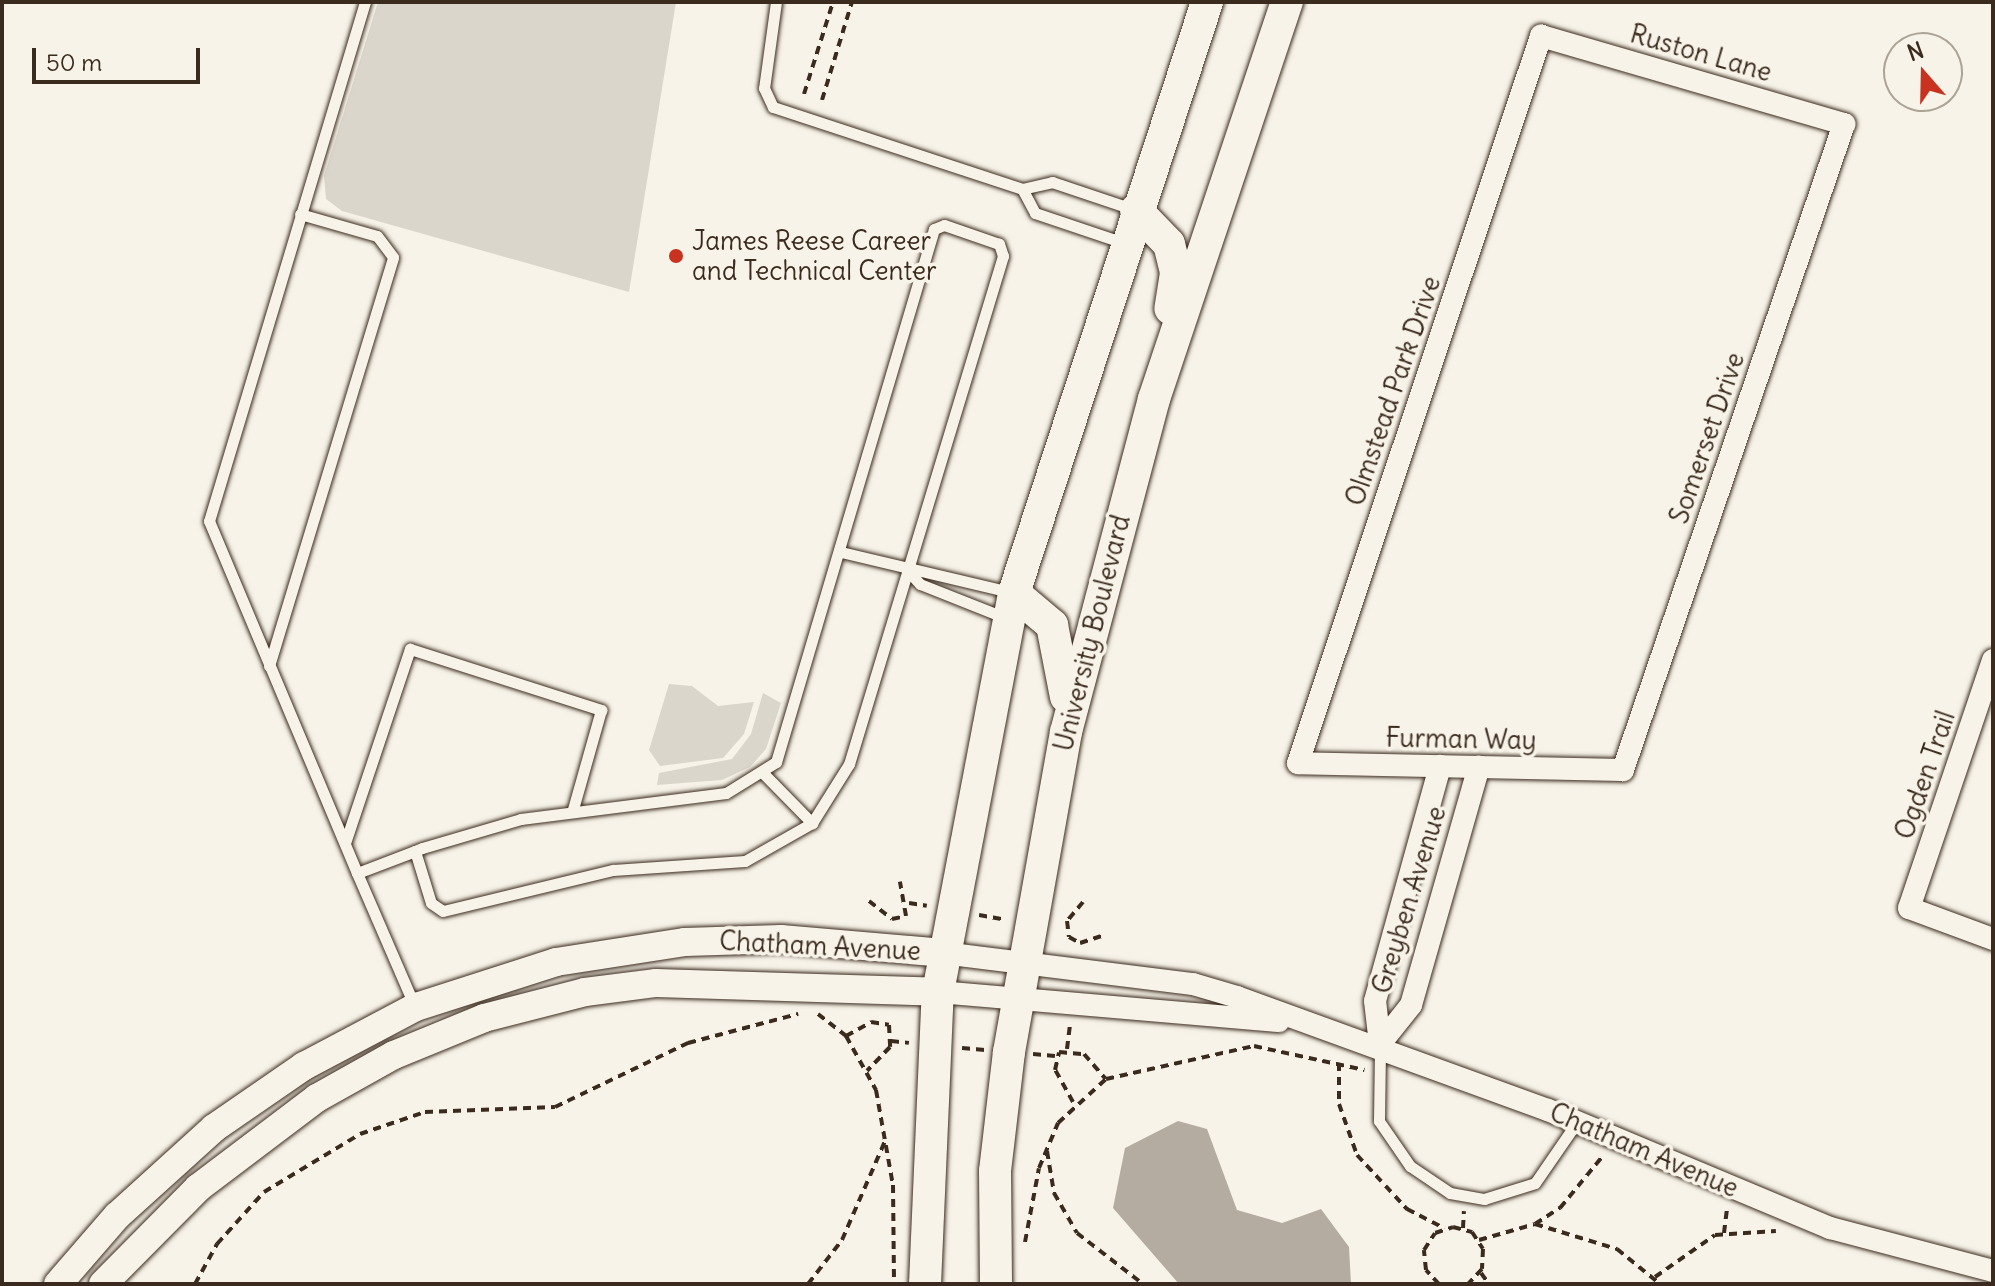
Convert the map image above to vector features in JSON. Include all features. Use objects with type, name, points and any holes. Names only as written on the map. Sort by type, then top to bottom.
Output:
[{"type":"main road","points":[[925,1284],[938,992],[950,911],[1011,606],[1125,243],[1207,2]]},
{"type":"main road","name":"University Boulevard","points":[[996,1284],[995,1171],[1009,1052],[1066,732],[1154,399],[1287,2]]},
{"type":"main road","points":[[1136,210],[1162,231],[1176,273],[1154,399]]},
{"type":"main road","points":[[1011,606],[1042,612],[1057,636],[1066,732]]},
{"type":"street","name":"Ruston Lane","points":[[1541,36],[1844,124]]},
{"type":"street","name":"Olmstead Park Drive","points":[[1298,763],[1541,36]]},
{"type":"street","name":"Somerset Drive","points":[[1623,770],[1844,124]]},
{"type":"street","name":"Ogden Trail","points":[[1993,660],[1909,908],[1993,939]]},
{"type":"street","name":"Furman Way","points":[[1298,763],[1623,770]]},
{"type":"street","name":"Greyben Avenue","points":[[1380,1044],[1375,1001],[1440,766]]},
{"type":"street","name":"Greyben Avenue","points":[[1380,1044],[1411,1005],[1479,767]]},
{"type":"street","name":"Chatham Avenue","points":[[58,1284],[117,1216],[214,1128],[304,1066],[416,1007],[556,962],[685,942],[781,939],[1023,960],[1193,984],[1297,1022],[1380,1044],[1830,1228],[1993,1271]]},
{"type":"street","name":"Chatham Avenue","points":[[103,1284],[239,1153],[338,1085],[430,1039],[531,1005],[633,985],[938,992],[1297,1022]]},
{"type":"street","points":[[416,1007],[430,1039]]},
{"type":"lane","points":[[365,2],[209,521],[416,1007]]},
{"type":"lane","points":[[776,2],[764,88],[773,107],[1022,189],[1052,182],[1136,210]]},
{"type":"lane","points":[[1022,189],[1035,213],[1125,243]]},
{"type":"lane","points":[[269,666],[393,257],[377,236],[300,214]]},
{"type":"lane","points":[[357,873],[415,851],[573,809],[726,793],[764,774],[782,751],[934,229],[944,225],[994,240],[1003,256],[849,764],[812,823],[745,861],[613,870],[443,911],[431,903],[415,851]]},
{"type":"lane","points":[[841,552],[908,572],[935,570],[1011,606]]},
{"type":"lane","points":[[908,572],[920,584],[1011,606]]},
{"type":"lane","points":[[345,843],[410,649],[601,710],[573,809]]},
{"type":"lane","points":[[764,774],[812,823]]},
{"type":"lane","points":[[1380,1044],[1376,1074],[1379,1121],[1389,1142],[1410,1166],[1458,1195],[1484,1199],[1535,1183],[1577,1122]]},
{"type":"path","points":[[804,94],[833,2]]},
{"type":"path","points":[[822,100],[852,2]]},
{"type":"path","points":[[900,882],[909,903]]},
{"type":"path","points":[[869,901],[899,920],[909,903]]},
{"type":"path","points":[[1066,930],[1083,902]]},
{"type":"path","points":[[909,903],[1066,930],[1080,943],[1104,935]]},
{"type":"path","points":[[195,1284],[217,1244],[264,1192],[327,1151],[396,1119],[555,1107],[688,1043],[801,1013],[827,1019],[846,1036],[867,1071],[887,1135],[894,1284]]},
{"type":"path","points":[[846,1036],[881,1020],[892,1031],[891,1041],[867,1071]]},
{"type":"path","points":[[891,1041],[1055,1056],[1074,1049],[1106,1079]]},
{"type":"path","points":[[1024,1255],[1031,1195],[1047,1149],[1073,1102],[1106,1079],[1254,1046],[1339,1063],[1376,1074]]},
{"type":"path","points":[[1055,1056],[1073,1102]]},
{"type":"path","points":[[1339,1063],[1339,1104],[1357,1155],[1407,1209],[1444,1228],[1463,1228],[1479,1240]]},
{"type":"path","points":[[808,1284],[842,1240],[887,1135]]},
{"type":"path","points":[[1047,1149],[1054,1193],[1070,1223],[1143,1284]]},
{"type":"path","points":[[1479,1240],[1535,1224],[1578,1193],[1602,1157]]},
{"type":"path","points":[[1724,1233],[1727,1210]]},
{"type":"path","points":[[1535,1224],[1617,1249],[1660,1284]]},
{"type":"path","points":[[1439,1284],[1432,1278],[1424,1250],[1444,1228]]},
{"type":"path","points":[[1655,1277],[1690,1246],[1724,1233],[1776,1231]]},
{"type":"path","points":[[1479,1240],[1480,1272],[1489,1284]]},
{"type":"path","points":[[1468,1284],[1480,1272]]},
{"type":"path","points":[[1427,1284],[1432,1278]]},
{"type":"shaded area","points":[[378,2],[676,2],[629,292],[342,211],[326,199],[324,176]]},
{"type":"shaded area","points":[[669,684],[692,686],[718,706],[754,702],[744,734],[723,758],[660,766],[649,750]]},
{"type":"shaded area","points":[[763,693],[781,703],[766,749],[750,767],[722,780],[657,785],[659,773],[732,759],[751,734]]},
{"type":"shaded area","points":[[1178,1121],[1207,1129],[1237,1210],[1282,1223],[1321,1209],[1349,1247],[1351,1284],[1179,1284],[1113,1208],[1125,1148]]},
{"type":"place","name":"James Reese Career and Technical Center","points":[[676,256]]}]
